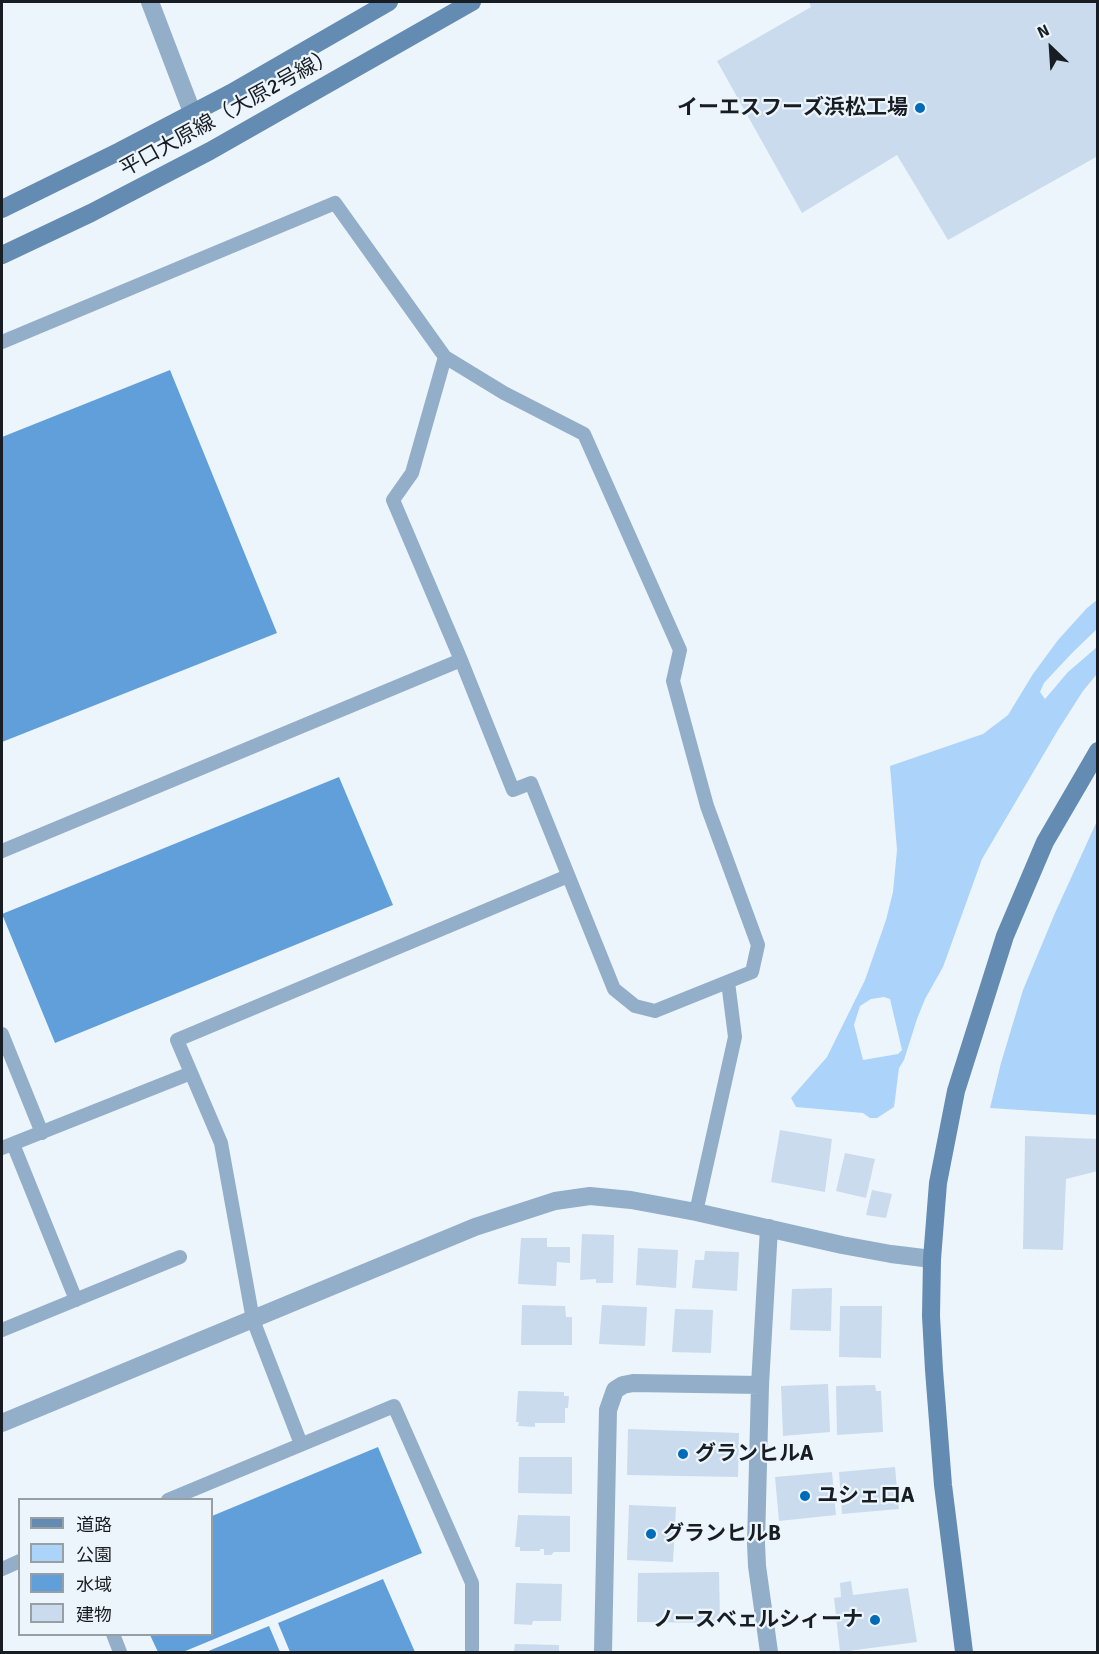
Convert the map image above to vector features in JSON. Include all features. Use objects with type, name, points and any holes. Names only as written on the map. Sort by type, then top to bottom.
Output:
[{"type":"street","points":[[150,2],[192,112]]},
{"type":"street","name":"平口大原線（大原2号線）","points":[[2,209],[231,93],[389,2]]},
{"type":"street","name":"平口大原線（大原2号線）","points":[[2,255],[92,213],[210,151],[472,2]]},
{"type":"street","points":[[964,1653],[942,1485],[932,1326],[932,1259],[940,1172],[956,1091],[1005,936],[1045,842],[1098,751]]},
{"type":"street","points":[[2,1423],[475,1227],[555,1200],[590,1196],[631,1200],[891,1254],[932,1259]]},
{"type":"street","points":[[769,1228],[760,1385],[756,1543],[770,1653]]},
{"type":"street","points":[[603,1653],[608,1410],[615,1390],[633,1383],[760,1385]]},
{"type":"lane","points":[[2,342],[335,203],[445,357],[504,393],[584,434],[680,650],[673,681],[707,806],[758,945],[752,972],[655,1011],[635,1006],[614,989],[531,783],[513,790],[393,500],[412,473],[445,357]]},
{"type":"lane","points":[[2,851],[461,660]]},
{"type":"lane","points":[[301,1444],[253,1320],[221,1143],[177,1040],[568,876]]},
{"type":"lane","points":[[696,1212],[735,1037],[728,982]]},
{"type":"lane","points":[[2,1034],[42,1132]]},
{"type":"lane","points":[[76,1300],[7,1146],[191,1073]]},
{"type":"lane","points":[[2,1330],[180,1257]]},
{"type":"lane","points":[[173,1498],[394,1406],[472,1582],[472,1653]]},
{"type":"lane","points":[[2,1569],[18,1562]]},
{"type":"lane","points":[[112,1636],[120,1653]]},
{"type":"green space","points":[[1097,600],[1097,629],[1044,683],[1040,692],[1045,699],[1068,672],[1097,647],[1097,674],[1058,730],[982,859],[943,967],[925,999],[904,1060],[899,1068],[894,1107],[877,1118],[870,1118],[863,1113],[796,1107],[791,1098],[827,1057],[865,980],[886,920],[893,892],[897,850],[890,766],[983,734],[1008,715],[1033,674],[1058,640]],"holes":[[[884,997],[890,999],[902,1050],[898,1054],[863,1060],[854,1025],[860,1006],[871,999]]]},
{"type":"green space","points":[[1097,821],[1097,1115],[990,1108],[1023,990]]},
{"type":"water","points":[[170,370],[277,633],[2,742],[2,437]]},
{"type":"water","points":[[339,777],[393,905],[55,1043],[2,914]]},
{"type":"water","points":[[378,1447],[422,1553],[183,1652],[158,1652],[150,1636],[213,1636],[213,1516]]},
{"type":"water","points":[[383,1579],[415,1652],[290,1652],[278,1623]]},
{"type":"water","points":[[269,1626],[280,1652],[206,1652]]},
{"type":"building","name":"イーエスフーズ浜松工場","points":[[809,2],[1098,2],[1098,156],[948,240],[897,155],[802,213],[717,61],[811,7]]},
{"type":"building","points":[[780,1130],[832,1139],[825,1192],[771,1182]]},
{"type":"building","points":[[1025,1136],[1098,1139],[1098,1171],[1066,1179],[1063,1250],[1023,1249]]},
{"type":"building","points":[[845,1153],[875,1159],[866,1198],[836,1191]]},
{"type":"building","points":[[872,1190],[892,1194],[886,1218],[866,1215]]},
{"type":"building","points":[[582,1234],[614,1235],[613,1283],[596,1283],[596,1279],[580,1280]]},
{"type":"building","points":[[521,1238],[547,1238],[547,1247],[570,1247],[570,1263],[557,1262],[556,1286],[518,1284]]},
{"type":"building","points":[[638,1248],[678,1250],[676,1288],[636,1285]]},
{"type":"building","points":[[705,1251],[739,1252],[737,1291],[692,1288],[695,1260],[704,1260]]},
{"type":"building","points":[[832,1288],[831,1331],[790,1330],[792,1289]]},
{"type":"building","points":[[522,1305],[565,1306],[566,1317],[572,1317],[572,1345],[521,1345]]},
{"type":"building","points":[[602,1305],[647,1307],[645,1346],[599,1344]]},
{"type":"building","points":[[840,1306],[882,1306],[881,1358],[839,1357]]},
{"type":"building","points":[[675,1309],[713,1310],[711,1353],[672,1352]]},
{"type":"building","points":[[828,1384],[830,1432],[783,1436],[781,1386]]},
{"type":"building","points":[[875,1385],[876,1391],[881,1391],[883,1432],[837,1435],[836,1386]]},
{"type":"building","points":[[518,1391],[564,1392],[564,1396],[569,1396],[568,1408],[565,1408],[565,1423],[535,1423],[535,1427],[518,1426],[519,1422],[516,1422]]},
{"type":"building","name":"グランヒルA","points":[[628,1429],[739,1433],[738,1477],[627,1475]]},
{"type":"building","points":[[519,1457],[572,1457],[572,1494],[518,1493]]},
{"type":"building","points":[[895,1467],[899,1509],[842,1514],[839,1472]]},
{"type":"building","name":"ユシェロA","points":[[832,1472],[836,1515],[779,1521],[775,1477]]},
{"type":"building","name":"グランヒルB","points":[[629,1505],[676,1507],[673,1562],[627,1560]]},
{"type":"building","points":[[518,1515],[570,1516],[570,1552],[554,1552],[551,1555],[544,1555],[544,1549],[520,1551],[520,1547],[515,1547]]},
{"type":"building","points":[[719,1572],[720,1623],[637,1622],[638,1573]]},
{"type":"building","name":"ノースベェルシィーナ","points":[[851,1581],[853,1595],[908,1588],[917,1642],[840,1652],[834,1598],[841,1597],[840,1583]]},
{"type":"building","points":[[516,1583],[562,1584],[561,1621],[533,1621],[532,1625],[514,1624]]},
{"type":"building","points":[[515,1644],[559,1645],[559,1652],[514,1652]]},
{"type":"place","name":"イーエスフーズ浜松工場","points":[[920,108]]},
{"type":"place","name":"グランヒルA","points":[[683,1454]]},
{"type":"place","name":"ユシェロA","points":[[805,1496]]},
{"type":"place","name":"グランヒルB","points":[[651,1534]]},
{"type":"place","name":"ノースベェルシィーナ","points":[[875,1620]]}]
